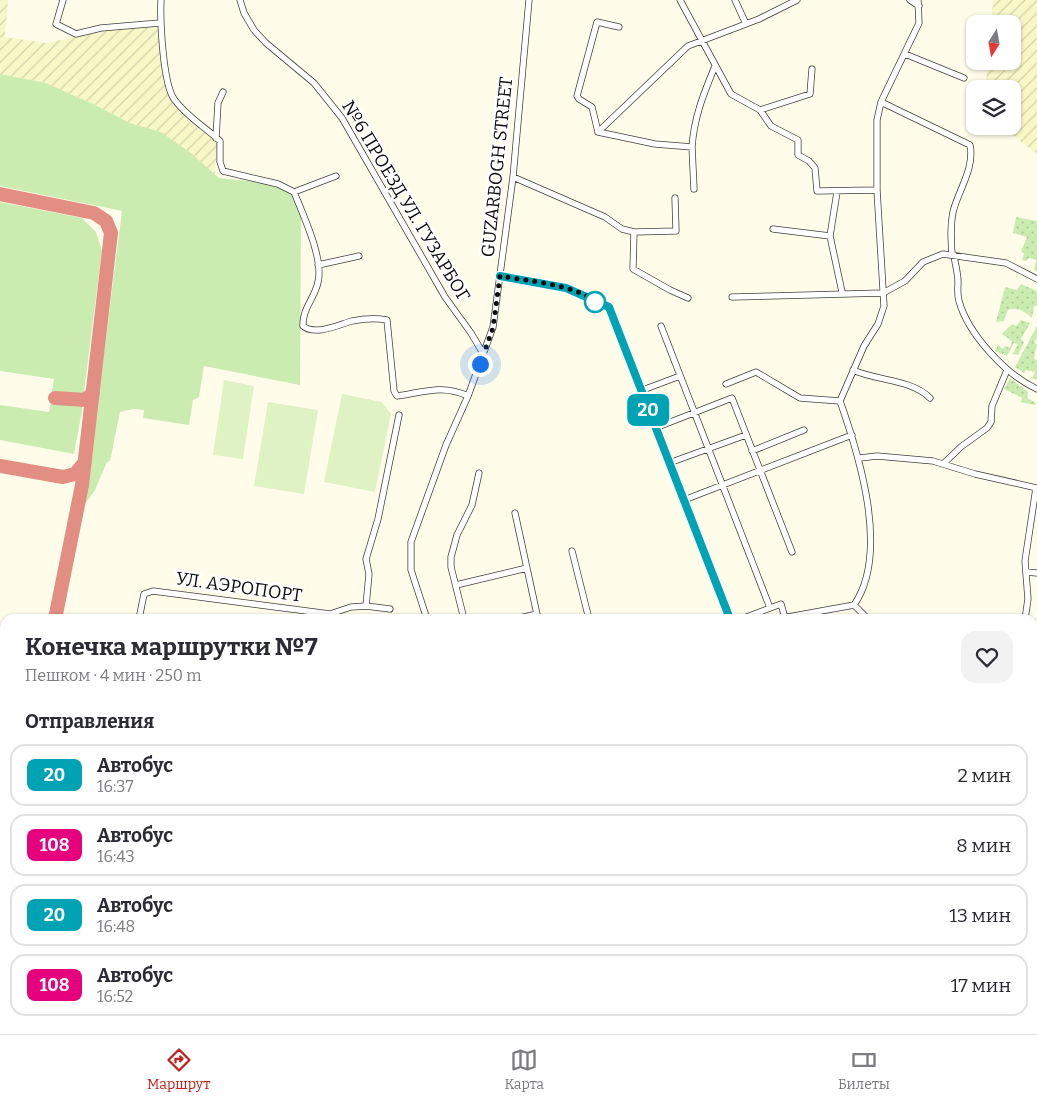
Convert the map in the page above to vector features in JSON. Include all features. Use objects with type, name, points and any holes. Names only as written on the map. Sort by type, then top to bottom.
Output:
[{"type":"street","points":[[63,0],[56,24],[76,34],[101,28],[160,23]]},
{"type":"street","points":[[161,0],[160,23],[172,97],[183,110],[220,141],[220,162],[223,171],[278,184],[294,192],[316,254],[318,265],[318,282],[303,317],[303,326],[317,330],[354,321],[387,320],[394,390],[397,396],[440,388],[450,389],[468,396]]},
{"type":"street","name":"№6 ПРОЕЗД УЛ. ГУЗАРБОГ","points":[[240,0],[244,13],[254,30],[266,43],[314,83],[342,118],[445,297],[484,355]]},
{"type":"street","name":"GUZARBOGH STREET","points":[[425,614],[412,570],[410,542],[446,445],[468,396],[493,328],[513,177],[529,0]]},
{"type":"street","points":[[680,0],[731,94],[760,110],[771,126],[798,140],[798,155],[809,161],[815,168],[817,191],[877,190]]},
{"type":"street","points":[[735,0],[746,24]]},
{"type":"street","points":[[598,132],[688,46],[746,24],[797,0]]},
{"type":"street","points":[[854,605],[867,578],[871,540],[860,458],[840,401],[853,370],[882,316],[883,293],[877,190],[877,127],[881,102],[919,23],[919,3],[910,0]]},
{"type":"street","points":[[598,132],[592,107],[577,96],[598,22],[619,27]]},
{"type":"street","points":[[905,54],[964,78]]},
{"type":"street","points":[[694,189],[693,124],[715,66]]},
{"type":"street","points":[[760,110],[810,94],[812,69]]},
{"type":"street","points":[[216,138],[218,104],[223,92]]},
{"type":"street","points":[[881,102],[970,145],[969,165],[954,211],[951,228],[953,255],[958,281],[957,290],[964,313],[980,340],[1007,370],[1022,382],[1037,389]]},
{"type":"street","points":[[598,132],[655,144],[692,147]]},
{"type":"street","points":[[294,192],[336,176]]},
{"type":"street","points":[[513,177],[605,217],[622,229],[634,232],[676,231],[676,198]]},
{"type":"street","points":[[836,192],[830,236],[842,292]]},
{"type":"street","points":[[773,229],[830,236]]},
{"type":"street","points":[[634,232],[633,268],[670,290],[688,298]]},
{"type":"street","points":[[732,297],[842,292],[883,293],[905,281],[923,262],[943,254],[1006,263],[1037,279]]},
{"type":"street","points":[[318,265],[359,256]]},
{"type":"street","points":[[500,276],[566,288],[609,307],[728,614]]},
{"type":"street","points":[[661,326],[770,608]]},
{"type":"street","points":[[853,370],[866,376],[921,389],[930,398]]},
{"type":"street","points":[[944,463],[952,453],[987,428],[991,422],[994,399],[1007,370]]},
{"type":"street","points":[[726,384],[756,372],[800,398],[840,401]]},
{"type":"street","points":[[640,391],[680,376]]},
{"type":"street","points":[[655,428],[732,398],[792,552]]},
{"type":"street","points":[[366,606],[369,574],[366,559],[378,519],[399,415]]},
{"type":"street","points":[[752,451],[804,430]]},
{"type":"street","points":[[669,463],[746,435]]},
{"type":"street","points":[[684,500],[852,435]]},
{"type":"street","points":[[860,458],[877,456],[944,463],[975,474],[1037,488],[1028,535],[1026,572],[1028,598],[1026,614]]},
{"type":"street","points":[[463,614],[451,567],[453,548],[472,505],[479,473]]},
{"type":"street","points":[[515,513],[537,614]]},
{"type":"street","points":[[572,551],[588,614]]},
{"type":"street","points":[[456,585],[527,568]]},
{"type":"street","points":[[1026,572],[1037,573]]},
{"type":"street","name":"УЛ. АЭРОПОРТ","points":[[140,614],[142,598],[146,592],[153,591],[316,614]]},
{"type":"street","points":[[754,614],[781,604],[784,614]]},
{"type":"street","points":[[806,614],[854,605]]},
{"type":"street","points":[[854,605],[863,614]]},
{"type":"street","points":[[334,614],[351,606],[390,609]]},
{"type":"green space","points":[[0,0],[8,0],[5,37],[46,43],[116,29],[154,27],[159,31],[175,97],[217,143],[215,174],[161,132],[130,123],[46,83],[0,74]]},
{"type":"green space","points":[[993,0],[1037,0],[1037,154],[1013,135],[1021,135],[1021,80],[986,80],[987,70],[1021,70],[1021,15],[992,15]]},
{"type":"green space","points":[[0,74],[46,83],[130,123],[161,132],[192,154],[219,178],[267,183],[292,193],[301,214],[300,385],[204,366],[199,397],[193,400],[189,425],[143,418],[144,410],[134,409],[120,412],[110,461],[107,462],[95,490],[85,504],[122,211],[0,186]]},
{"type":"green space","points":[[0,202],[82,218],[96,232],[102,250],[84,392],[81,394],[52,392],[54,379],[0,371]]},
{"type":"green space","points":[[1016,217],[1037,221],[1037,271],[1034,270],[1036,260],[1029,258],[1026,261],[1022,260],[1024,253],[1021,251],[1027,237],[1013,233]]},
{"type":"green space","points":[[1021,284],[1037,291],[1037,306],[1034,306],[1032,318],[1021,310],[1011,309],[1008,310],[1004,321],[996,322],[1005,287],[1017,290]]},
{"type":"green space","points":[[1021,320],[1030,323],[1021,339],[1024,342],[1018,355],[1013,354],[1018,344],[1014,343],[1007,356],[995,351],[998,345],[1003,349],[1005,346],[1010,348],[1012,341],[1002,334],[1012,324],[1016,326]]},
{"type":"green space","points":[[1037,326],[1037,337],[1034,343],[1037,344],[1034,359],[1037,360],[1037,380],[1032,378],[1035,372],[1026,370],[1024,373],[1015,367]]},
{"type":"green space","points":[[1010,378],[1028,392],[1027,398],[1036,403],[1035,405],[1021,402],[1022,398],[1004,389]]},
{"type":"green space","points":[[224,380],[254,386],[243,459],[213,455]]},
{"type":"green space","points":[[342,394],[382,402],[391,414],[375,492],[324,482]]},
{"type":"green space","points":[[51,402],[83,406],[74,454],[0,440],[0,405],[49,412]]},
{"type":"green space","points":[[268,402],[318,410],[304,494],[254,486]]},
{"type":"taxiway","points":[[0,194],[94,213],[106,221],[111,233],[82,485],[56,614]]},
{"type":"taxiway","points":[[55,398],[85,400],[93,393]]},
{"type":"taxiway","points":[[0,466],[63,477],[75,474],[85,462]]},
{"type":"bus line","name":"20","points":[[500,276],[566,288],[609,307],[640,391],[728,614]]},
{"type":"route","points":[[480,364],[491,337],[500,276],[566,288],[583,294],[595,302]]}]
